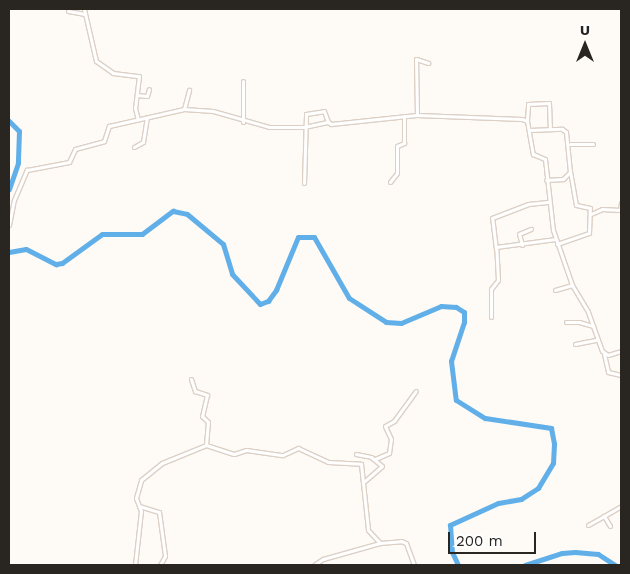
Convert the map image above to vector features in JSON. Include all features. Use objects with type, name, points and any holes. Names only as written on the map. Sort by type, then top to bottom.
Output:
[{"type":"street","points":[[84,9],[86,25],[92,35],[96,62],[113,73],[138,75],[135,108],[138,120]]},
{"type":"street","points":[[68,11],[85,14]]},
{"type":"street","points":[[417,115],[416,59],[428,63]]},
{"type":"street","points":[[243,81],[243,122]]},
{"type":"street","points":[[137,94],[148,96],[149,89]]},
{"type":"street","points":[[184,109],[189,90]]},
{"type":"street","points":[[550,129],[549,103],[528,104],[527,121],[534,155],[545,159],[548,202],[556,244],[572,285],[593,326],[596,340],[604,353],[608,372],[621,375]]},
{"type":"street","points":[[9,225],[14,200],[27,170],[63,165],[71,160],[75,149],[104,141],[107,127],[184,109],[213,111],[243,122],[264,127],[304,127],[328,122],[331,124],[417,115],[527,121]]},
{"type":"street","points":[[304,183],[304,127],[308,112],[324,111],[328,122]]},
{"type":"street","points":[[390,182],[397,173],[397,146],[404,143],[404,116]]},
{"type":"street","points":[[134,147],[144,142],[146,118]]},
{"type":"street","points":[[529,130],[566,130],[570,144],[570,172],[576,205],[590,208],[589,233],[556,244]]},
{"type":"street","points":[[570,144],[593,144]]},
{"type":"street","points":[[546,180],[563,179],[570,172]]},
{"type":"street","points":[[491,317],[490,289],[498,280],[492,218],[528,204],[548,202]]},
{"type":"street","points":[[591,214],[602,209],[620,210],[621,203]]},
{"type":"street","points":[[522,244],[519,234],[531,229]]},
{"type":"street","points":[[496,249],[555,239]]},
{"type":"street","points":[[555,290],[572,285]]},
{"type":"street","points":[[566,322],[593,326]]},
{"type":"street","points":[[575,344],[596,340]]},
{"type":"street","points":[[604,353],[621,351]]},
{"type":"street","points":[[191,379],[195,391],[207,395],[202,416],[208,422],[206,445]]},
{"type":"street","points":[[375,459],[389,453],[391,439],[384,426],[394,421],[416,391]]},
{"type":"street","points":[[135,565],[141,511],[138,506],[137,490],[147,474],[162,464],[206,445],[234,454],[246,450],[282,455],[298,448],[328,462],[361,464],[365,481],[368,530],[380,542]]},
{"type":"street","points":[[356,454],[375,459],[382,466],[365,481]]},
{"type":"street","points":[[138,506],[159,512],[165,556],[160,565]]},
{"type":"street","points":[[588,526],[621,506]]},
{"type":"street","points":[[604,516],[610,526]]},
{"type":"street","points":[[314,565],[323,559],[380,542],[406,543],[414,565]]},
{"type":"waterway","points":[[9,121],[19,131],[18,163],[9,189]]},
{"type":"waterway","points":[[9,252],[26,249],[56,264],[62,263],[102,234],[142,234],[173,211],[187,214],[223,244],[232,274],[260,304],[268,301],[276,290],[298,237],[314,237],[349,298],[386,322],[401,323],[441,306],[456,307],[464,312],[464,322],[451,361],[456,400],[485,418],[551,428],[554,444],[553,463],[538,488],[521,499],[498,503],[450,525],[452,552],[458,565]]},
{"type":"waterway","points":[[525,565],[562,553],[575,552],[598,554],[615,565]]}]
